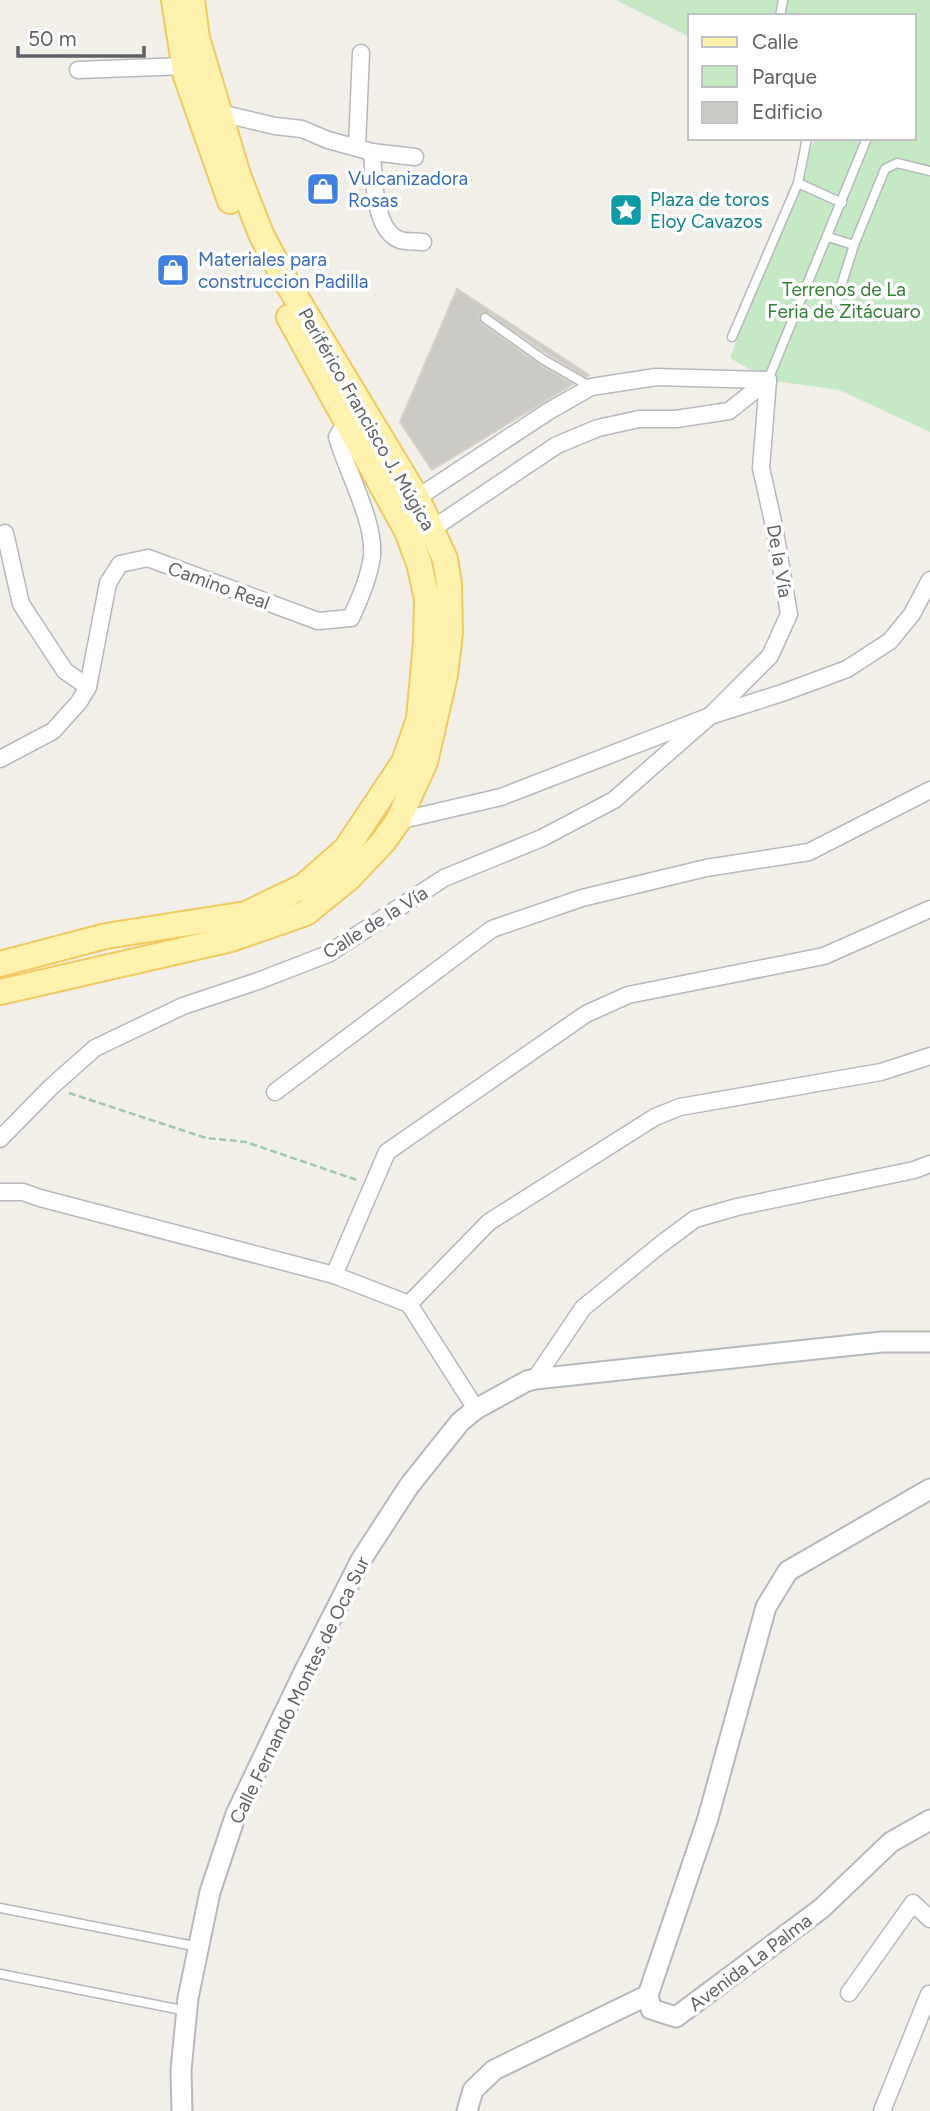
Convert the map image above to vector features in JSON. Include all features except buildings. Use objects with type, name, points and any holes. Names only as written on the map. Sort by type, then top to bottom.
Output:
[{"type":"main road","name":"Periférico Francisco J. Múgica","points":[[0,964],[106,936],[246,914],[304,886],[346,849],[376,806],[404,762],[419,719],[426,642],[426,598],[419,563],[407,531],[248,243],[205,134],[184,66],[174,0]]},
{"type":"main road","name":"Periférico Francisco J. Múgica","points":[[0,992],[231,939],[306,913],[349,878],[383,842],[398,821],[425,762],[446,665],[450,633],[449,584],[445,559],[417,498],[283,276],[261,234],[238,175],[197,38],[192,0]]},
{"type":"street","points":[[361,53],[364,150],[379,213],[387,231],[400,240],[423,242]]},
{"type":"street","points":[[78,70],[184,66]]},
{"type":"street","points":[[220,113],[275,126],[302,129],[364,150],[415,157]]},
{"type":"street","points":[[417,498],[549,411],[591,387],[656,377],[768,380]]},
{"type":"street","points":[[432,529],[556,445],[598,428],[639,419],[676,419],[729,411],[768,380]]},
{"type":"street","name":"De la Vía","points":[[710,716],[770,656],[789,614],[775,526],[761,468],[768,380]]},
{"type":"street","name":"Camino Real","points":[[0,759],[53,731],[79,702],[88,687],[108,583],[120,564],[148,558],[318,621],[351,618],[369,571],[372,553],[371,532],[337,437],[347,420]]},
{"type":"street","points":[[5,533],[21,604],[65,671],[88,687]]},
{"type":"street","points":[[398,821],[501,797],[710,716],[847,669],[890,640],[912,614],[929,586]]},
{"type":"street","name":"Calle de la Vía","points":[[0,1139],[51,1087],[95,1048],[183,1006],[328,954],[444,878],[542,838],[614,800],[710,716]]},
{"type":"street","points":[[275,1092],[492,929],[582,898],[619,889],[706,868],[809,852],[930,790]]},
{"type":"street","points":[[334,1275],[387,1152],[586,1014],[628,995],[824,956],[930,909]]},
{"type":"street","points":[[409,1304],[489,1222],[655,1117],[680,1107],[881,1072],[930,1056]]},
{"type":"street","points":[[535,1379],[583,1308],[695,1219],[737,1207],[914,1170],[930,1164]]},
{"type":"street","points":[[0,1192],[23,1192],[334,1275],[409,1304],[477,1409]]},
{"type":"street","name":"Calle Fernando Montes de Oca Sur","points":[[181,2111],[181,2070],[187,2011],[198,1947],[210,1892],[236,1814],[361,1560],[409,1486],[460,1422],[477,1409],[535,1379],[882,1342],[930,1342]]},
{"type":"street","points":[[467,2111],[473,2090],[494,2070],[648,1994],[708,1818],[766,1607],[789,1571],[930,1489]]},
{"type":"street","name":"Avenida La Palma","points":[[648,1994],[651,2009],[676,2017],[821,1908],[891,1842],[930,1820]]},
{"type":"street","points":[[849,1993],[913,1903],[930,1919]]},
{"type":"street","points":[[882,2111],[929,1994]]},
{"type":"lane","points":[[732,337],[798,183],[807,140]]},
{"type":"lane","points":[[768,380],[866,140]]},
{"type":"lane","points":[[835,302],[854,245],[885,169],[897,163],[930,171]]},
{"type":"lane","points":[[798,183],[842,203]]},
{"type":"lane","points":[[828,237],[854,245]]},
{"type":"lane","points":[[485,318],[544,360],[591,387]]},
{"type":"lane","points":[[0,1908],[198,1947]]},
{"type":"lane","points":[[0,1974],[187,2011]]},
{"type":"path","points":[[51,1087],[206,1138],[246,1142],[373,1185]]},
{"type":"green space","name":"Terrenos de La Feria de Zitácuaro","points":[[616,0],[930,0],[930,432],[839,390],[768,380],[730,358],[814,140],[916,140],[916,14],[688,14],[688,36]]},
{"type":"place","name":"Vulcanizadora Rosas","points":[[323,189]]},
{"type":"place","name":"Plaza de toros Eloy Cavazos","points":[[626,210]]},
{"type":"place","name":"Materiales para construccion Padilla","points":[[173,270]]}]
